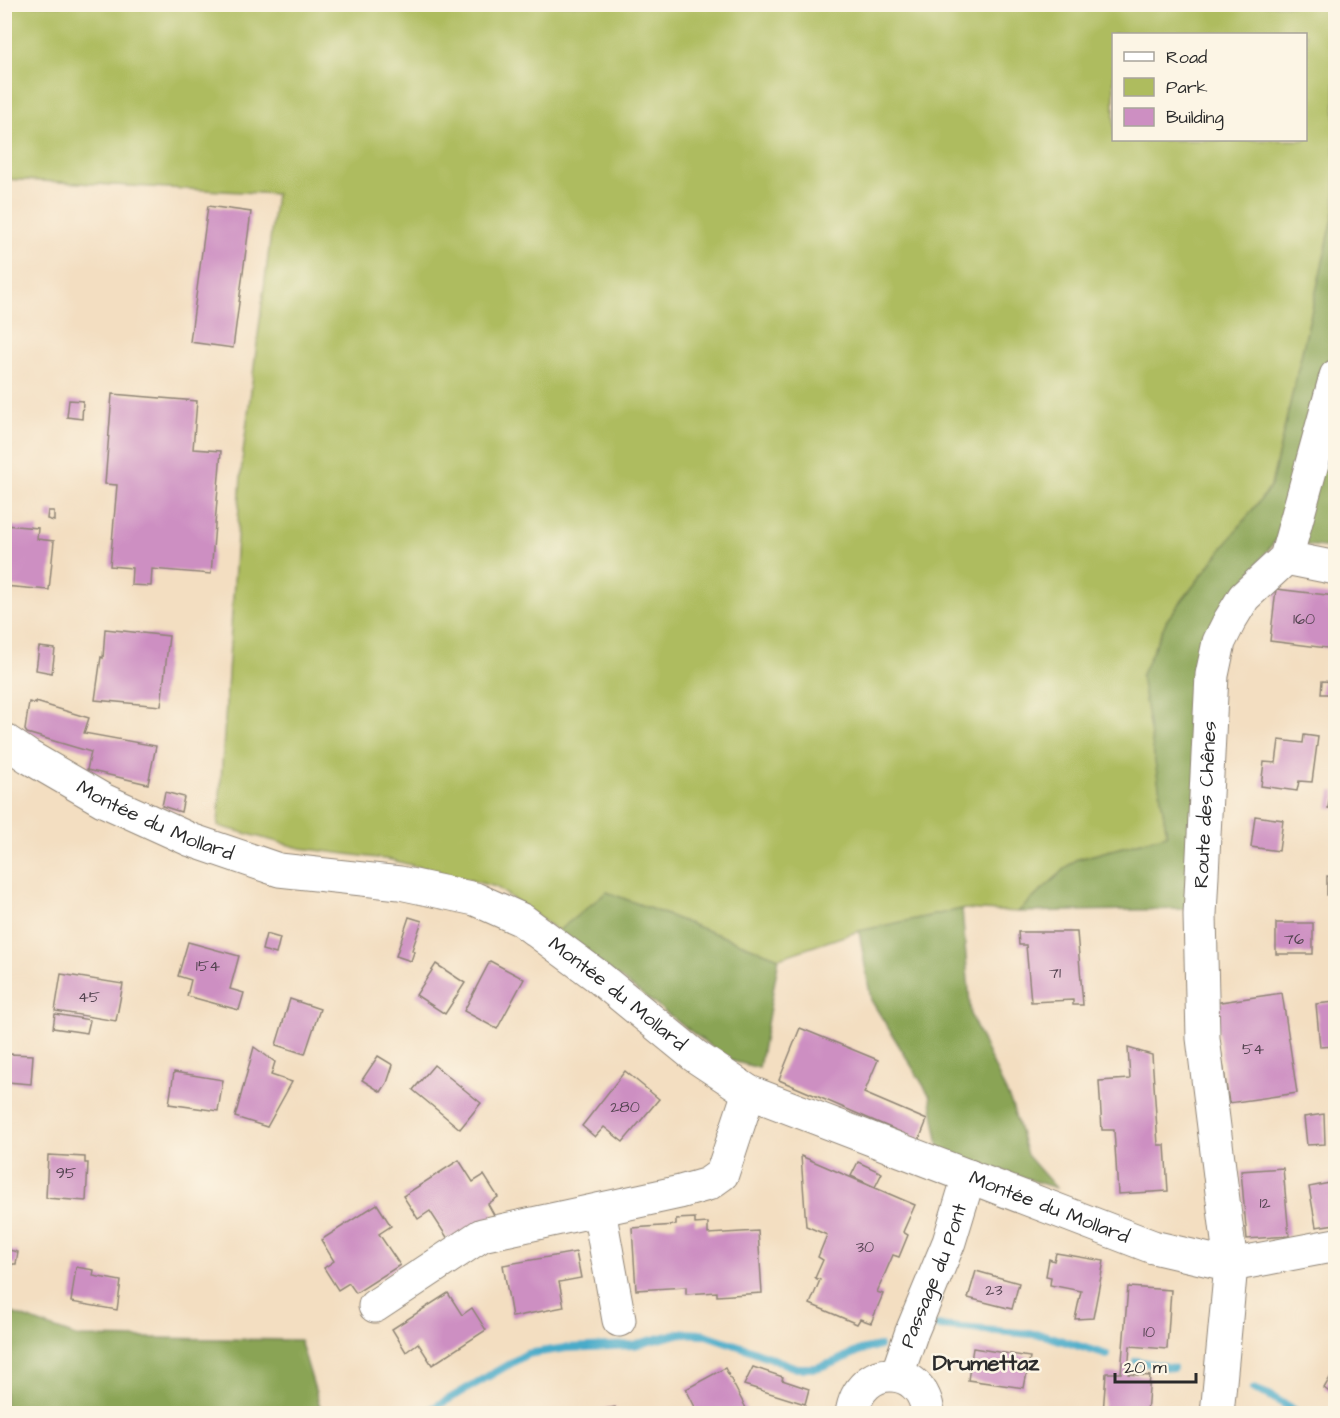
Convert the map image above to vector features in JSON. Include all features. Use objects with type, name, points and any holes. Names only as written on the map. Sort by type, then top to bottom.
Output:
[{"type":"street","points":[[1335,376],[1286,558],[1335,568]]},
{"type":"street","name":"Route des Chênes","points":[[1215,1410],[1231,1265],[1203,1038],[1200,915],[1212,675],[1219,642],[1244,597],[1286,558]]},
{"type":"street","name":"Montée du Mollard","points":[[4,740],[103,800],[191,840],[279,870],[400,883],[475,898],[522,920],[596,975],[695,1056],[749,1092],[1154,1246],[1231,1265]]},
{"type":"street","points":[[375,1306],[482,1235],[708,1184],[722,1174],[749,1092]]},
{"type":"street","name":"Passage du Pont","points":[[897,1375],[911,1334],[949,1242],[969,1176]]},
{"type":"street","points":[[599,1210],[619,1320]]},
{"type":"street","points":[[1231,1265],[1335,1245]]},
{"type":"street","points":[[852,1413],[858,1392],[875,1378],[886,1375],[897,1375],[917,1386],[924,1394],[928,1413]]},
{"type":"green space","points":[[4,5],[1335,5],[1335,210],[1271,486],[1167,620],[1142,676],[1167,835],[1075,860],[1018,912],[962,909],[859,931],[779,958],[607,892],[558,931],[496,887],[392,860],[300,848],[218,826],[242,461],[276,194],[5,179]]},
{"type":"green space","points":[[1335,210],[1335,524],[1330,548],[1275,541],[1210,625],[1188,909],[1018,912],[1075,860],[1167,835],[1141,676],[1167,620],[1271,486]]},
{"type":"green space","points":[[607,892],[779,958],[759,1068],[729,1060],[558,931]]},
{"type":"green space","points":[[962,909],[971,1016],[1012,1105],[1027,1155],[1056,1188],[940,1151],[930,1096],[871,1000],[859,931]]},
{"type":"green space","points":[[4,1310],[78,1337],[300,1340],[322,1413],[5,1413]]},
{"type":"building","points":[[208,206],[251,212],[233,348],[190,342]]},
{"type":"building","points":[[112,394],[197,401],[193,449],[221,451],[211,574],[152,569],[151,586],[131,585],[132,568],[110,566],[117,485],[105,484]]},
{"type":"building","points":[[69,400],[83,401],[82,419],[67,417]]},
{"type":"building","points":[[48,511],[54,511],[54,521],[47,519]]},
{"type":"building","points":[[4,525],[38,528],[37,539],[54,541],[49,590],[4,586]]},
{"type":"building","points":[[1276,589],[1335,596],[1335,649],[1270,641]]},
{"type":"building","points":[[105,629],[169,636],[161,706],[95,700],[101,657],[103,658]]},
{"type":"building","points":[[39,647],[55,649],[52,673],[36,670]]},
{"type":"building","points":[[1322,681],[1335,682],[1335,694],[1321,694]]},
{"type":"building","points":[[29,702],[36,704],[36,702],[89,718],[84,733],[156,746],[148,784],[87,770],[91,752],[27,733],[25,730]]},
{"type":"building","points":[[1304,735],[1318,737],[1312,782],[1299,781],[1297,791],[1261,786],[1264,762],[1276,763],[1279,740],[1303,743]]},
{"type":"building","points":[[1331,791],[1335,791],[1335,809],[1328,808]]},
{"type":"building","points":[[165,792],[184,797],[181,812],[162,806]]},
{"type":"building","points":[[1255,816],[1283,820],[1279,851],[1251,847]]},
{"type":"building","points":[[1327,876],[1335,877],[1335,895],[1327,895]]},
{"type":"building","points":[[409,917],[422,921],[412,950],[414,952],[411,961],[396,956]]},
{"type":"building","points":[[1276,923],[1313,923],[1313,954],[1276,954]]},
{"type":"building","points":[[1018,932],[1077,932],[1083,1005],[1073,1005],[1073,1000],[1031,1002],[1026,945],[1019,945]]},
{"type":"building","points":[[266,934],[280,938],[276,954],[262,950]]},
{"type":"building","points":[[188,942],[239,956],[230,989],[244,993],[239,1010],[187,996],[191,980],[178,976]]},
{"type":"building","points":[[490,961],[524,979],[497,1029],[464,1011]]},
{"type":"building","points":[[436,964],[465,983],[445,1014],[416,995]]},
{"type":"building","points":[[61,974],[123,984],[116,1021],[55,1011]]},
{"type":"building","points":[[1282,993],[1297,1093],[1229,1103],[1214,1003]]},
{"type":"building","points":[[290,999],[320,1009],[305,1054],[276,1045]]},
{"type":"building","points":[[1335,1002],[1335,1046],[1320,1047],[1316,1004]]},
{"type":"building","points":[[55,1014],[90,1020],[87,1033],[53,1028]]},
{"type":"building","points":[[800,1028],[878,1060],[864,1093],[927,1120],[919,1140],[779,1080]]},
{"type":"building","points":[[254,1047],[275,1062],[271,1075],[292,1082],[267,1127],[235,1117]]},
{"type":"building","points":[[1128,1048],[1152,1055],[1158,1145],[1165,1145],[1168,1191],[1118,1194],[1114,1130],[1102,1130],[1099,1081],[1130,1079]]},
{"type":"building","points":[[9,1054],[33,1055],[31,1084],[7,1082]]},
{"type":"building","points":[[378,1056],[393,1065],[387,1083],[381,1092],[362,1080]]},
{"type":"building","points":[[434,1065],[481,1103],[460,1129],[413,1090]]},
{"type":"building","points":[[625,1071],[659,1099],[623,1142],[604,1127],[595,1137],[582,1126]]},
{"type":"building","points":[[174,1072],[223,1080],[218,1111],[169,1104]]},
{"type":"building","points":[[1324,1114],[1325,1144],[1307,1145],[1304,1117]]},
{"type":"building","points":[[48,1155],[85,1157],[85,1163],[88,1163],[86,1201],[46,1198]]},
{"type":"building","points":[[801,1156],[915,1205],[903,1232],[908,1235],[899,1257],[893,1255],[877,1292],[883,1294],[871,1323],[860,1319],[857,1324],[810,1304],[820,1280],[815,1278],[823,1260],[818,1257],[827,1235],[806,1226]]},
{"type":"building","points":[[459,1160],[473,1182],[484,1175],[498,1197],[488,1204],[494,1215],[450,1242],[430,1211],[418,1219],[403,1196]]},
{"type":"building","points":[[858,1162],[882,1173],[875,1187],[851,1176]]},
{"type":"building","points":[[1283,1168],[1289,1236],[1247,1239],[1241,1171]]},
{"type":"building","points":[[1335,1182],[1335,1224],[1316,1227],[1309,1187]]},
{"type":"building","points":[[377,1204],[391,1226],[379,1234],[400,1265],[356,1293],[349,1283],[338,1290],[324,1268],[334,1261],[321,1240]]},
{"type":"building","points":[[695,1218],[695,1224],[708,1223],[708,1234],[758,1231],[762,1293],[717,1296],[717,1292],[686,1294],[686,1287],[636,1290],[632,1228],[676,1225],[676,1219]]},
{"type":"building","points":[[4,1249],[18,1252],[16,1264],[12,1264],[11,1270],[4,1269]]},
{"type":"building","points":[[576,1252],[581,1278],[559,1282],[564,1307],[512,1317],[503,1265]]},
{"type":"building","points":[[1056,1253],[1104,1261],[1093,1318],[1075,1319],[1081,1291],[1050,1285],[1051,1277],[1046,1276],[1049,1259],[1054,1261]]},
{"type":"building","points":[[76,1267],[94,1270],[93,1276],[121,1281],[117,1310],[71,1302]]},
{"type":"building","points":[[976,1271],[1019,1283],[1012,1309],[968,1298]]},
{"type":"building","points":[[1128,1287],[1171,1290],[1167,1349],[1130,1346],[1128,1374],[1150,1376],[1147,1413],[1103,1413],[1106,1373],[1121,1373]]},
{"type":"building","points":[[448,1293],[462,1315],[472,1308],[486,1330],[432,1365],[418,1343],[406,1352],[392,1329]]},
{"type":"building","points":[[973,1348],[1030,1357],[1024,1388],[968,1380]]},
{"type":"building","points":[[753,1367],[809,1389],[805,1404],[744,1385]]},
{"type":"building","points":[[725,1368],[748,1412],[752,1410],[753,1413],[698,1413],[686,1389]]},
{"type":"building","points":[[1335,1369],[1335,1396],[1324,1388]]},
{"type":"building","points":[[615,1407],[616,1413],[587,1413],[587,1412]]},
{"type":"waterway","points":[[937,1326],[1044,1335],[1107,1355]]},
{"type":"waterway","points":[[423,1414],[527,1354],[566,1348],[634,1345],[681,1333],[703,1334],[796,1368],[816,1368],[861,1350],[879,1346]]},
{"type":"waterway","points":[[1136,1361],[1173,1368]]},
{"type":"waterway","points":[[1254,1389],[1269,1395],[1300,1414]]},
{"type":"district","name":"Drumettaz","points":[[986,1363]]}]
